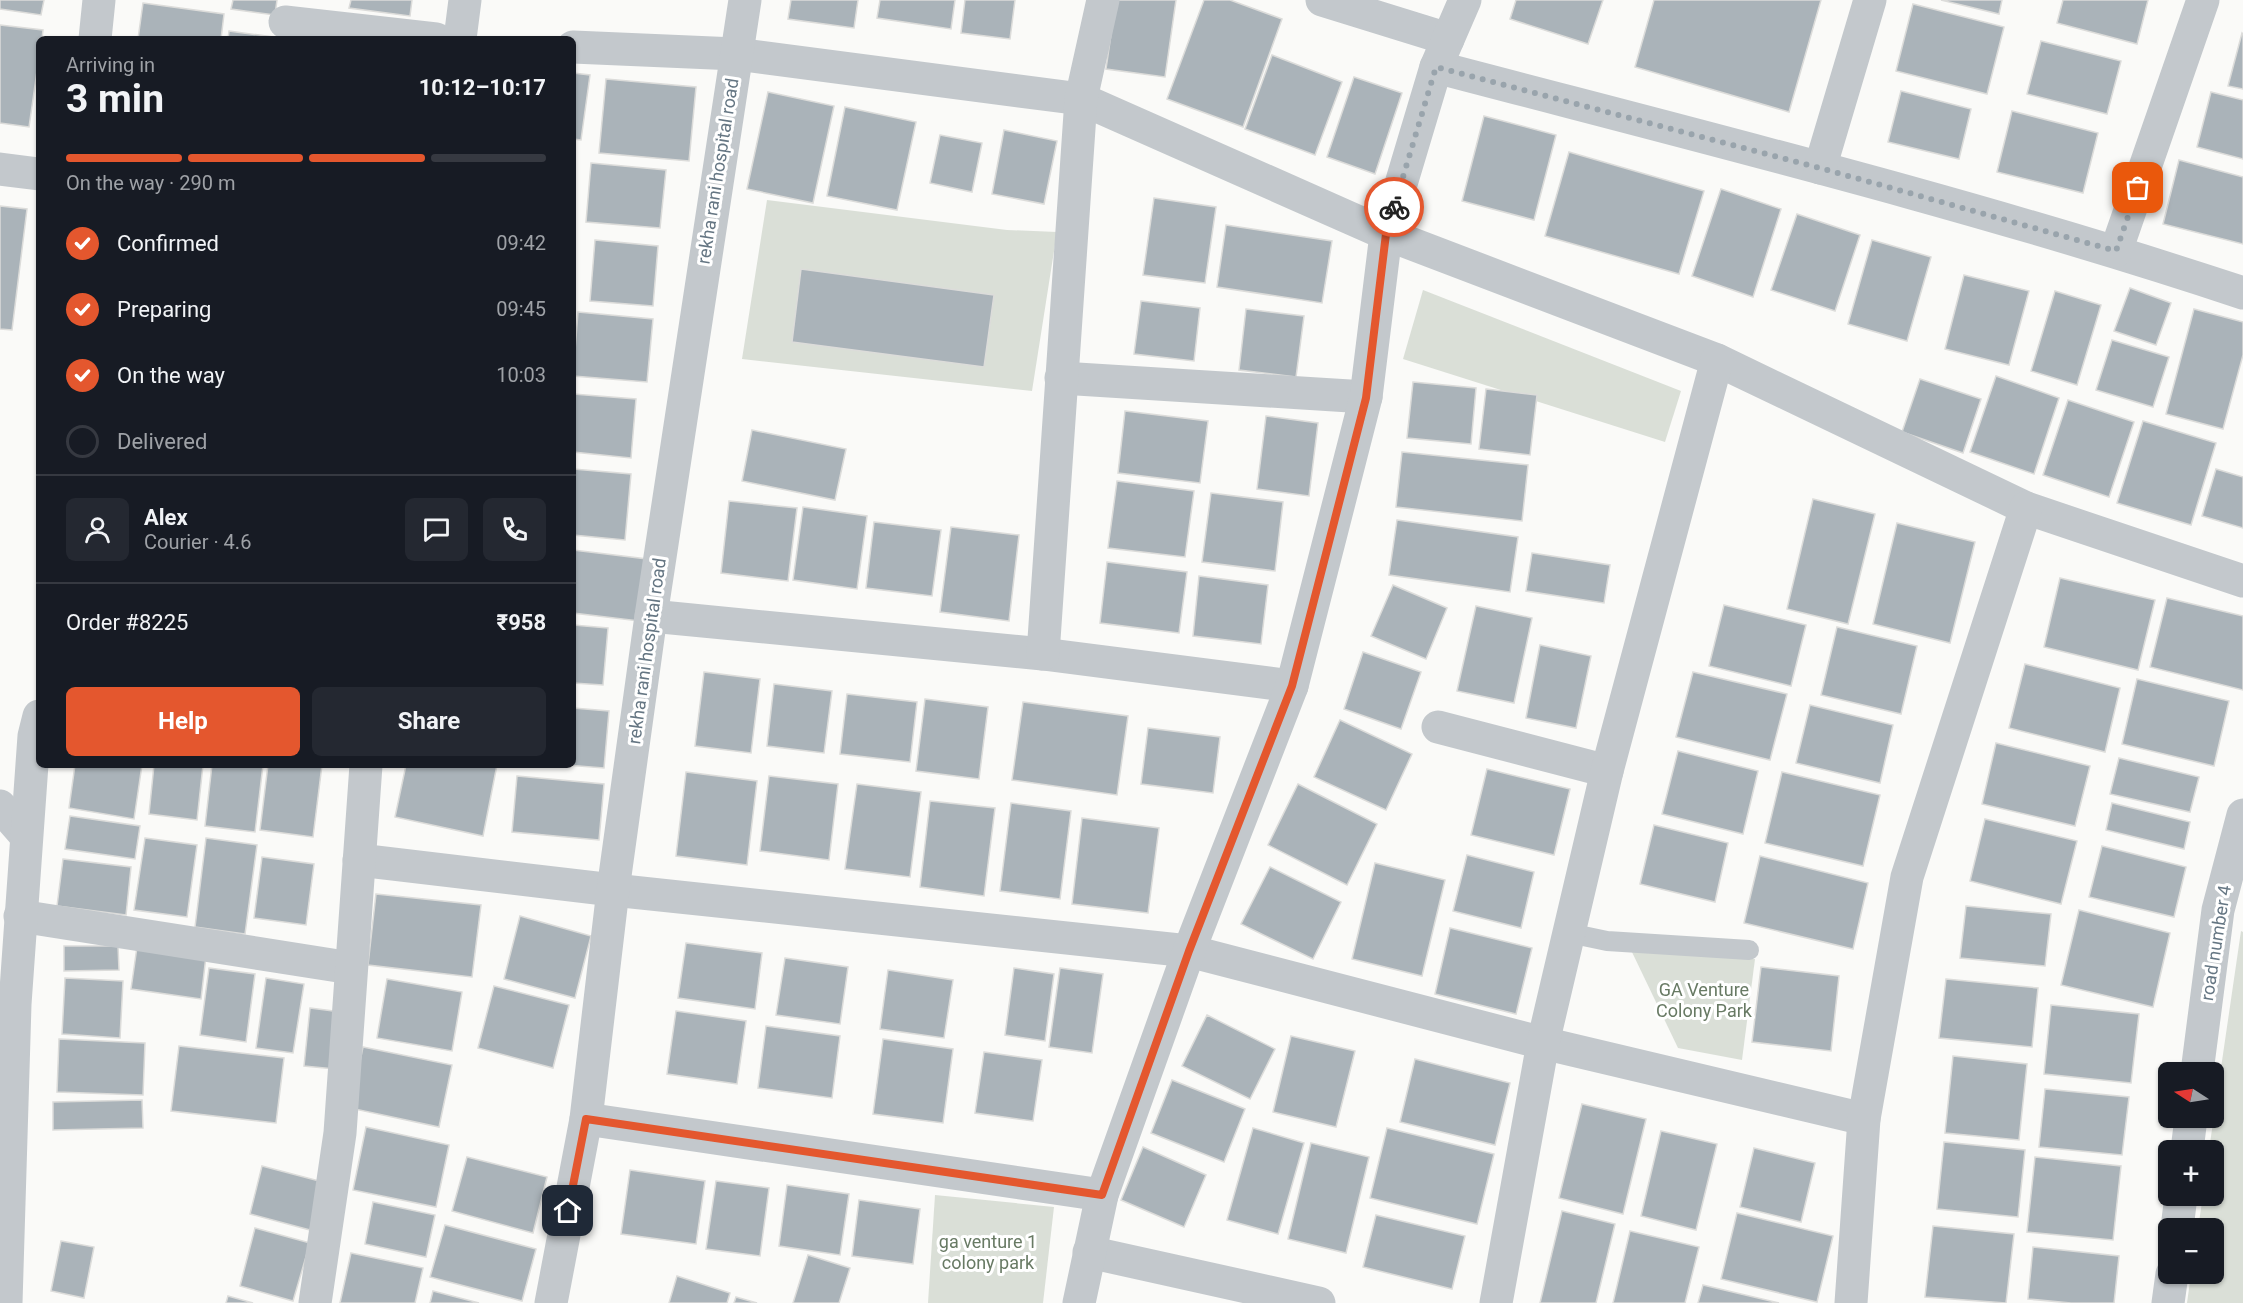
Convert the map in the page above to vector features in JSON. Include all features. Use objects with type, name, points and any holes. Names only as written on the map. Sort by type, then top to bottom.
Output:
[{"type":"street","points":[[95,36],[99,0]]},
{"type":"street","points":[[460,36],[465,0]]},
{"type":"street","name":"rekha rani hospital road","points":[[550,1303],[586,1119],[613,890],[651,616],[745,0]]},
{"type":"street","points":[[1042,654],[1081,99],[1103,0]]},
{"type":"street","points":[[1322,0],[1442,53],[1820,168],[2116,251],[2243,292]]},
{"type":"street","points":[[1079,1303],[1102,1195],[1189,951],[1292,686],[1366,398],[1386,234],[1442,53],[1465,0]]},
{"type":"street","points":[[1820,168],[1870,0]]},
{"type":"street","points":[[2116,251],[2203,0]]},
{"type":"street","points":[[285,22],[409,36]]},
{"type":"street","points":[[576,47],[735,54],[1081,99],[1386,234],[1717,360],[2026,508],[2243,581]]},
{"type":"street","points":[[0,169],[36,174]]},
{"type":"street","points":[[1496,1303],[1543,1043],[1607,771],[1717,360]]},
{"type":"street","points":[[1061,378],[1366,398]]},
{"type":"street","points":[[1851,1303],[1864,1119],[1907,877],[2026,508]]},
{"type":"street","points":[[651,616],[1042,654],[1292,686]]},
{"type":"street","points":[[5,1282],[8,1003],[20,916],[36,728]]},
{"type":"street","points":[[1438,728],[1607,771]]},
{"type":"street","points":[[315,1303],[340,1133],[366,768]]},
{"type":"street","points":[[0,806],[26,837]]},
{"type":"street","name":"road number 4","points":[[2199,1062],[2230,914],[2243,815]]},
{"type":"street","points":[[359,860],[613,890],[1189,951],[1543,1043],[1864,1119]]},
{"type":"street","points":[[20,916],[351,968]]},
{"type":"street","points":[[586,1119],[1102,1195]]},
{"type":"street","points":[[1089,1252],[1319,1303]]},
{"type":"street","points":[[2168,1303],[2171,1284]]},
{"type":"lane","points":[[1569,933],[1607,941],[1749,950]]},
{"type":"green space","points":[[767,200],[1007,230],[1057,232],[1032,391],[742,359]]},
{"type":"green space","points":[[1423,290],[1681,391],[1665,442],[1403,359]]},
{"type":"green space","points":[[2241,931],[2243,932],[2243,1303],[2187,1303],[2190,1284],[2224,1284],[2224,1218],[2200,1218],[2201,1206],[2224,1206],[2224,1140],[2210,1140],[2212,1128],[2224,1128],[2224,1062],[2222,1062]]},
{"type":"green space","name":"GA Venture Colony Park","points":[[1631,950],[1755,959],[1742,1060],[1678,1048]]},
{"type":"green space","name":"ga venture 1 colony park","points":[[935,1195],[1054,1207],[1043,1303],[928,1303]]},
{"type":"building","points":[[0,0],[44,0],[41,15],[0,9]]},
{"type":"building","points":[[233,0],[277,0],[275,15],[231,9]]},
{"type":"building","points":[[351,0],[412,0],[410,16],[349,8]]},
{"type":"building","points":[[791,0],[858,0],[854,28],[788,19]]},
{"type":"building","points":[[880,0],[955,0],[951,29],[877,18]]},
{"type":"building","points":[[965,0],[1015,0],[1010,39],[961,33]]},
{"type":"building","points":[[1116,0],[1176,0],[1165,77],[1106,69]]},
{"type":"building","points":[[1204,0],[1230,0],[1282,19],[1243,127],[1167,99]]},
{"type":"building","points":[[1516,0],[1603,0],[1588,44],[1510,19]]},
{"type":"building","points":[[1654,0],[1821,0],[1789,112],[1635,67]]},
{"type":"building","points":[[1941,0],[2002,0],[1999,14]]},
{"type":"building","points":[[2063,0],[2148,0],[2137,44],[2057,23]]},
{"type":"building","points":[[143,3],[224,14],[221,36],[138,36]]},
{"type":"building","points":[[1913,4],[2004,27],[1987,94],[1896,71]]},
{"type":"building","points":[[0,25],[43,30],[42,36],[36,36],[36,78],[29,127],[0,123]]},
{"type":"building","points":[[229,31],[266,36],[228,36]]},
{"type":"building","points":[[2243,34],[2243,89],[2228,86]]},
{"type":"building","points":[[2041,41],[2121,61],[2107,114],[2027,94]]},
{"type":"building","points":[[1272,55],[1342,82],[1315,155],[1245,129]]},
{"type":"building","points":[[576,73],[590,75],[581,140],[576,139]]},
{"type":"building","points":[[1354,77],[1402,93],[1375,174],[1327,157]]},
{"type":"building","points":[[606,79],[696,87],[689,161],[599,153]]},
{"type":"building","points":[[1901,91],[1971,109],[1959,159],[1888,142]]},
{"type":"building","points":[[768,92],[834,106],[813,203],[747,189]]},
{"type":"building","points":[[2211,92],[2243,100],[2243,159],[2197,147]]},
{"type":"building","points":[[845,107],[916,122],[897,210],[827,196]]},
{"type":"building","points":[[2012,111],[2098,133],[2083,193],[1997,172]]},
{"type":"building","points":[[1484,116],[1556,135],[1534,220],[1462,201]]},
{"type":"building","points":[[1004,130],[1057,141],[1044,204],[992,194]]},
{"type":"building","points":[[940,135],[982,143],[972,192],[930,183]]},
{"type":"building","points":[[1569,152],[1704,191],[1679,274],[1545,236]]},
{"type":"building","points":[[2179,160],[2243,177],[2243,244],[2163,224]]},
{"type":"building","points":[[591,163],[666,170],[660,228],[586,222]]},
{"type":"building","points":[[1721,189],[1781,209],[1753,297],[1692,276]]},
{"type":"building","points":[[1154,198],[1216,207],[1205,283],[1143,275]]},
{"type":"building","points":[[0,206],[27,209],[12,330],[0,329]]},
{"type":"building","points":[[1797,214],[1860,235],[1835,311],[1771,290]]},
{"type":"building","points":[[1226,225],[1332,241],[1322,303],[1217,287]]},
{"type":"building","points":[[595,240],[658,246],[653,306],[590,301]]},
{"type":"building","points":[[1872,240],[1931,257],[1907,341],[1848,324]]},
{"type":"building","points":[[801,269],[994,295],[984,367],[792,342]]},
{"type":"building","points":[[1964,275],[2029,291],[2009,365],[1945,349]]},
{"type":"building","points":[[2130,288],[2171,303],[2156,345],[2114,331]]},
{"type":"building","points":[[2055,291],[2101,305],[2077,385],[2031,371]]},
{"type":"building","points":[[1141,301],[1200,308],[1194,361],[1134,354]]},
{"type":"building","points":[[1246,309],[1304,316],[1296,377],[1239,370]]},
{"type":"building","points":[[2194,309],[2243,322],[2243,355],[2223,429],[2166,414]]},
{"type":"building","points":[[578,312],[653,319],[647,382],[576,376]]},
{"type":"building","points":[[2112,340],[2169,357],[2153,407],[2096,390]]},
{"type":"building","points":[[1996,376],[2059,398],[2034,474],[1970,452]]},
{"type":"building","points":[[1920,379],[1981,399],[1963,453],[1902,432]]},
{"type":"building","points":[[1413,382],[1476,388],[1471,444],[1407,438]]},
{"type":"building","points":[[1486,389],[1537,395],[1530,455],[1479,449]]},
{"type":"building","points":[[576,394],[636,399],[631,458],[576,452]]},
{"type":"building","points":[[2068,400],[2134,422],[2109,497],[2043,475]]},
{"type":"building","points":[[1125,411],[1208,421],[1200,483],[1118,473]]},
{"type":"building","points":[[1266,416],[1318,423],[1309,496],[1257,489]]},
{"type":"building","points":[[2143,421],[2216,443],[2191,525],[2117,503]]},
{"type":"building","points":[[752,430],[846,449],[835,500],[742,481]]},
{"type":"building","points":[[1402,452],[1528,465],[1522,521],[1396,507]]},
{"type":"building","points":[[576,469],[631,474],[625,540],[576,535]]},
{"type":"building","points":[[2216,469],[2243,477],[2243,528],[2202,516]]},
{"type":"building","points":[[1117,481],[1194,491],[1185,557],[1108,548]]},
{"type":"building","points":[[1211,493],[1283,502],[1275,571],[1202,562]]},
{"type":"building","points":[[1813,499],[1875,514],[1848,624],[1787,609]]},
{"type":"building","points":[[729,501],[797,508],[788,581],[721,573]]},
{"type":"building","points":[[803,507],[867,516],[857,589],[793,580]]},
{"type":"building","points":[[1397,520],[1518,537],[1510,592],[1389,575]]},
{"type":"building","points":[[874,522],[941,530],[932,596],[866,588]]},
{"type":"building","points":[[1897,523],[1975,542],[1950,643],[1873,624]]},
{"type":"building","points":[[951,527],[1019,535],[1009,621],[940,612]]},
{"type":"building","points":[[576,550],[647,559],[639,621],[576,613]]},
{"type":"building","points":[[1532,553],[1610,565],[1604,603],[1526,591]]},
{"type":"building","points":[[1107,562],[1187,572],[1179,633],[1100,623]]},
{"type":"building","points":[[1199,576],[1268,585],[1261,644],[1193,636]]},
{"type":"building","points":[[2060,578],[2155,600],[2138,670],[2044,647]]},
{"type":"building","points":[[1393,585],[1447,608],[1426,659],[1371,636]]},
{"type":"building","points":[[2167,598],[2243,616],[2243,690],[2150,667]]},
{"type":"building","points":[[1724,605],[1806,625],[1791,686],[1709,666]]},
{"type":"building","points":[[1476,606],[1532,618],[1514,703],[1457,691]]},
{"type":"building","points":[[576,625],[608,628],[603,685],[576,683]]},
{"type":"building","points":[[1837,627],[1917,646],[1901,714],[1821,695]]},
{"type":"building","points":[[1540,645],[1591,656],[1576,728],[1526,718]]},
{"type":"building","points":[[1363,652],[1421,672],[1401,729],[1344,709]]},
{"type":"building","points":[[2025,664],[2120,688],[2105,752],[2009,728]]},
{"type":"building","points":[[704,672],[760,679],[751,753],[695,746]]},
{"type":"building","points":[[1693,672],[1787,694],[1770,760],[1676,737]]},
{"type":"building","points":[[2137,679],[2229,701],[2214,766],[2122,744]]},
{"type":"building","points":[[774,684],[832,691],[824,753],[767,746]]},
{"type":"building","points":[[847,694],[917,702],[910,762],[840,754]]},
{"type":"building","points":[[925,699],[988,707],[979,779],[916,771]]},
{"type":"building","points":[[1023,702],[1128,716],[1117,795],[1012,780]]},
{"type":"building","points":[[1810,705],[1893,725],[1880,783],[1796,763]]},
{"type":"building","points":[[576,708],[609,711],[604,768],[576,766]]},
{"type":"building","points":[[1340,720],[1412,754],[1386,810],[1314,777]]},
{"type":"building","points":[[1148,728],[1220,737],[1213,793],[1141,784]]},
{"type":"building","points":[[1996,743],[2090,766],[2075,826],[1982,804]]},
{"type":"building","points":[[1678,751],[1758,771],[1743,834],[1662,814]]},
{"type":"building","points":[[2119,758],[2199,777],[2190,812],[2110,794]]},
{"type":"building","points":[[75,768],[142,768],[134,819],[69,808]]},
{"type":"building","points":[[154,768],[203,768],[197,820],[149,814]]},
{"type":"building","points":[[212,768],[263,768],[255,832],[205,826]]},
{"type":"building","points":[[268,768],[322,768],[313,837],[260,830]]},
{"type":"building","points":[[405,768],[496,768],[483,836],[395,817]]},
{"type":"building","points":[[1487,769],[1570,789],[1554,855],[1471,835]]},
{"type":"building","points":[[686,772],[757,781],[747,865],[676,856]]},
{"type":"building","points":[[1782,772],[1880,795],[1863,866],[1765,843]]},
{"type":"building","points":[[517,776],[604,784],[599,840],[512,832]]},
{"type":"building","points":[[769,776],[838,784],[829,860],[760,851]]},
{"type":"building","points":[[857,784],[921,792],[910,877],[845,869]]},
{"type":"building","points":[[1298,784],[1377,824],[1347,885],[1268,845]]},
{"type":"building","points":[[930,801],[995,808],[984,896],[920,887]]},
{"type":"building","points":[[1011,803],[1071,811],[1060,899],[1000,891]]},
{"type":"building","points":[[2112,803],[2190,822],[2184,849],[2106,830]]},
{"type":"building","points":[[70,816],[140,826],[135,859],[65,849]]},
{"type":"building","points":[[1082,818],[1159,828],[1148,913],[1072,904]]},
{"type":"building","points":[[1985,819],[2077,841],[2061,904],[1970,881]]},
{"type":"building","points":[[1654,825],[1728,843],[1715,902],[1640,884]]},
{"type":"building","points":[[145,838],[197,845],[187,917],[134,910]]},
{"type":"building","points":[[206,838],[257,845],[245,934],[195,927]]},
{"type":"building","points":[[2102,846],[2186,867],[2174,917],[2089,897]]},
{"type":"building","points":[[1467,855],[1534,872],[1521,928],[1453,911]]},
{"type":"building","points":[[1760,856],[1868,883],[1853,949],[1744,923]]},
{"type":"building","points":[[262,857],[314,864],[306,925],[254,918]]},
{"type":"building","points":[[63,859],[131,867],[126,915],[57,906]]},
{"type":"building","points":[[1375,863],[1445,880],[1422,976],[1352,959]]},
{"type":"building","points":[[1270,867],[1341,902],[1313,959],[1241,924]]},
{"type":"building","points":[[376,894],[481,905],[472,977],[368,965]]},
{"type":"building","points":[[1966,906],[2051,914],[2045,966],[1960,958]]},
{"type":"building","points":[[2079,910],[2170,933],[2153,1007],[2061,985]]},
{"type":"building","points":[[520,916],[591,936],[575,998],[504,979]]},
{"type":"building","points":[[1450,928],[1532,948],[1516,1014],[1435,994]]},
{"type":"building","points":[[686,943],[762,953],[755,1009],[678,998]]},
{"type":"building","points":[[64,946],[118,946],[119,970],[64,971]]},
{"type":"building","points":[[137,947],[206,956],[201,999],[131,989]]},
{"type":"building","points":[[785,958],[848,967],[840,1024],[776,1015]]},
{"type":"building","points":[[1761,967],[1839,976],[1831,1051],[1752,1042]]},
{"type":"building","points":[[209,968],[255,974],[246,1042],[200,1035]]},
{"type":"building","points":[[1014,968],[1054,974],[1045,1041],[1005,1035]]},
{"type":"building","points":[[1060,968],[1103,974],[1092,1053],[1049,1047]]},
{"type":"building","points":[[888,970],[953,980],[944,1038],[880,1029]]},
{"type":"building","points":[[65,978],[123,981],[120,1038],[62,1034]]},
{"type":"building","points":[[266,978],[304,984],[293,1053],[256,1048]]},
{"type":"building","points":[[387,979],[462,992],[452,1051],[377,1038]]},
{"type":"building","points":[[1946,979],[2038,988],[2032,1047],[1939,1038]]},
{"type":"building","points":[[494,986],[569,1005],[553,1068],[478,1048]]},
{"type":"building","points":[[2051,1005],[2139,1014],[2131,1083],[2044,1074]]},
{"type":"building","points":[[310,1008],[341,1012],[335,1069],[304,1066]]},
{"type":"building","points":[[676,1011],[746,1021],[737,1084],[667,1074]]},
{"type":"building","points":[[1207,1015],[1275,1049],[1250,1099],[1182,1066]]},
{"type":"building","points":[[766,1026],[840,1036],[832,1098],[758,1088]]},
{"type":"building","points":[[1291,1036],[1355,1051],[1336,1127],[1273,1112]]},
{"type":"building","points":[[59,1039],[145,1043],[143,1095],[57,1092]]},
{"type":"building","points":[[883,1039],[953,1049],[943,1123],[873,1114]]},
{"type":"building","points":[[179,1046],[284,1058],[276,1123],[171,1111]]},
{"type":"building","points":[[363,1047],[452,1065],[439,1127],[350,1108]]},
{"type":"building","points":[[984,1052],[1042,1060],[1033,1121],[975,1113]]},
{"type":"building","points":[[1953,1056],[2027,1064],[2019,1140],[1945,1133]]},
{"type":"building","points":[[1415,1059],[1510,1083],[1495,1145],[1400,1122]]},
{"type":"building","points":[[1172,1080],[1245,1109],[1224,1162],[1151,1133]]},
{"type":"building","points":[[2045,1089],[2129,1097],[2122,1155],[2039,1147]]},
{"type":"building","points":[[142,1100],[143,1128],[53,1130],[53,1102]]},
{"type":"building","points":[[1582,1104],[1646,1119],[1623,1214],[1559,1198]]},
{"type":"building","points":[[366,1127],[449,1145],[436,1207],[353,1190]]},
{"type":"building","points":[[1253,1128],[1304,1143],[1278,1234],[1227,1220]]},
{"type":"building","points":[[1387,1128],[1494,1154],[1477,1224],[1370,1198]]},
{"type":"building","points":[[1661,1131],[1717,1144],[1696,1230],[1641,1216]]},
{"type":"building","points":[[1944,1142],[2025,1150],[2018,1217],[1937,1209]]},
{"type":"building","points":[[1311,1143],[1369,1157],[1346,1253],[1288,1239]]},
{"type":"building","points":[[1143,1147],[1206,1175],[1184,1227],[1121,1200]]},
{"type":"building","points":[[1754,1148],[1815,1163],[1801,1222],[1740,1207]]},
{"type":"building","points":[[467,1157],[547,1177],[533,1233],[452,1211]]},
{"type":"building","points":[[2035,1157],[2121,1166],[2113,1240],[2027,1232]]},
{"type":"building","points":[[262,1166],[323,1182],[310,1230],[250,1214]]},
{"type":"building","points":[[630,1170],[705,1181],[696,1244],[621,1234]]},
{"type":"building","points":[[716,1181],[769,1188],[760,1256],[706,1249]]},
{"type":"building","points":[[787,1185],[849,1194],[840,1255],[779,1246]]},
{"type":"building","points":[[859,1200],[920,1209],[913,1264],[852,1256]]},
{"type":"building","points":[[373,1202],[435,1215],[426,1257],[365,1244]]},
{"type":"building","points":[[1562,1211],[1615,1224],[1596,1303],[1540,1303]]},
{"type":"building","points":[[1737,1213],[1833,1236],[1817,1302],[1721,1279]]},
{"type":"building","points":[[1376,1215],[1465,1236],[1452,1289],[1363,1267]]},
{"type":"building","points":[[445,1225],[536,1249],[522,1301],[430,1277]]},
{"type":"building","points":[[1933,1226],[2014,1234],[2006,1303],[1925,1297]]},
{"type":"building","points":[[255,1228],[310,1243],[293,1301],[240,1286]]},
{"type":"building","points":[[1630,1231],[1699,1247],[1685,1303],[1613,1303]]},
{"type":"building","points":[[61,1241],[94,1247],[84,1298],[51,1291]]},
{"type":"building","points":[[2033,1247],[2119,1256],[2114,1303],[2071,1303],[2028,1299]]},
{"type":"building","points":[[351,1253],[423,1268],[415,1303],[340,1303]]},
{"type":"building","points":[[808,1255],[850,1268],[839,1303],[793,1303]]},
{"type":"building","points":[[677,1276],[730,1293],[727,1303],[669,1303]]},
{"type":"building","points":[[1703,1285],[1779,1303],[1698,1303]]},
{"type":"building","points":[[433,1291],[479,1303],[430,1303]]},
{"type":"building","points":[[228,1296],[253,1303],[226,1303]]},
{"type":"building","points":[[736,1297],[757,1303],[734,1303]]},
{"type":"way so far","points":[[1394,207],[1436,67],[1820,168],[2116,251],[2138,188]]},
{"type":"route","points":[[568,1211],[586,1119],[1102,1195],[1189,951],[1292,686],[1366,398],[1386,234],[1394,207]]}]
